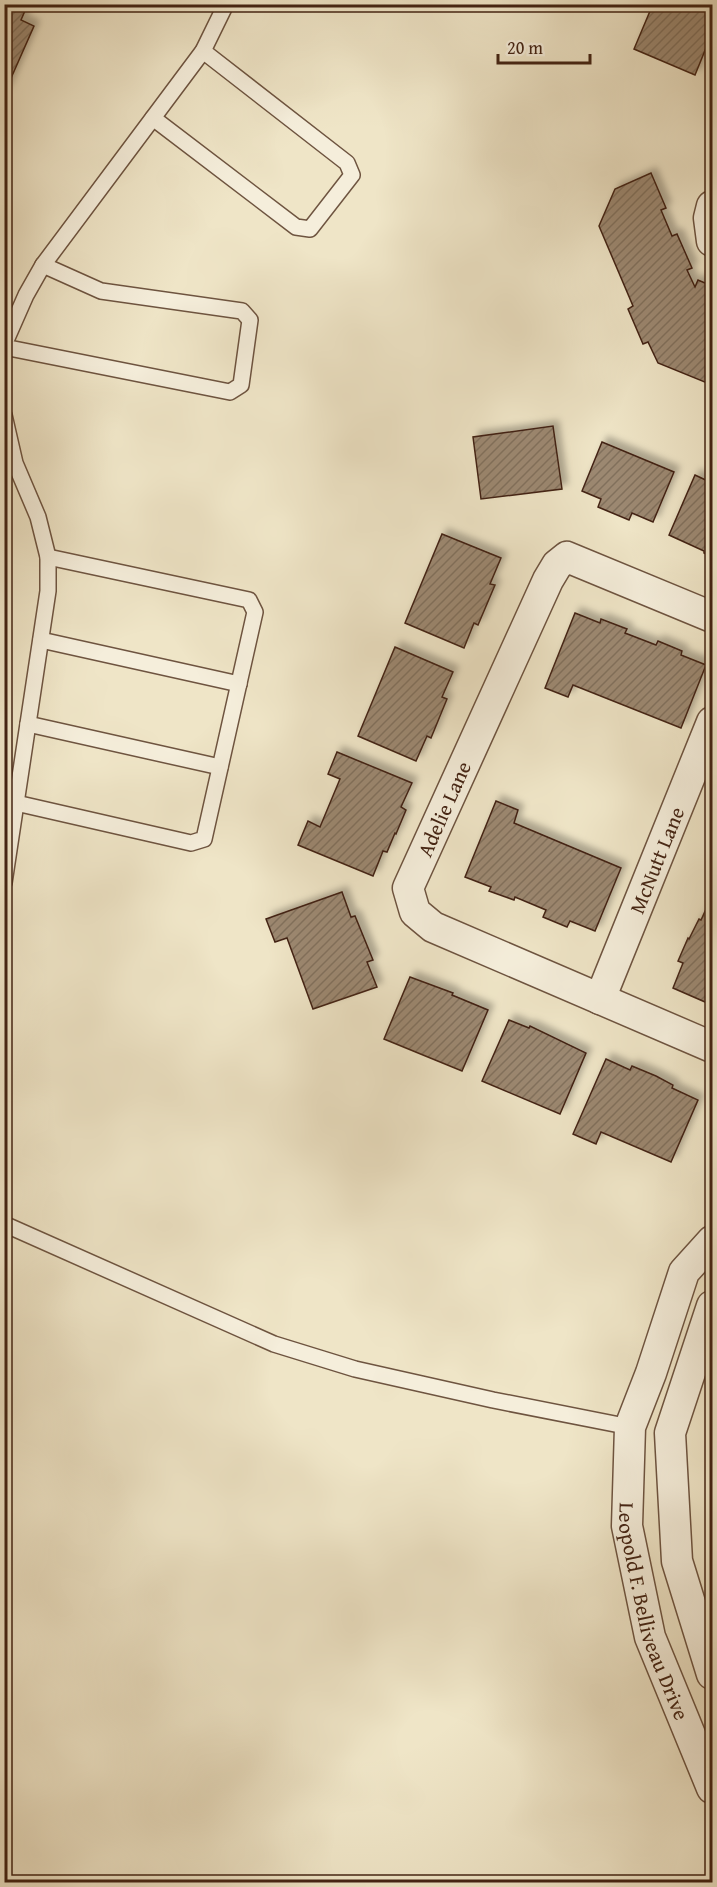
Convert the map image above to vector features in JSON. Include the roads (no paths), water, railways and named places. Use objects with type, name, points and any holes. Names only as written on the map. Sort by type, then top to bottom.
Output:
[{"type":"street","points":[[712,206],[709,218],[712,241]]},
{"type":"street","name":"Adelie Lane","points":[[712,617],[567,557],[557,565],[548,580],[408,888],[415,912],[433,927],[712,1047]]},
{"type":"street","name":"McNutt Lane","points":[[600,999],[712,722]]},
{"type":"street","name":"Leopold F. Belliveau Drive","points":[[712,1242],[684,1272],[651,1373],[630,1427],[627,1526],[650,1636],[712,1788]]},
{"type":"street","name":"Leopold F. Belliveau Drive","points":[[712,1306],[670,1433],[677,1561],[712,1674]]},
{"type":"street","points":[[630,1427],[670,1433]]},
{"type":"lane","points":[[43,265],[101,291],[242,311],[249,320],[241,385],[230,392],[4,346],[26,295],[43,265],[203,51],[226,4]]},
{"type":"lane","points":[[153,118],[296,228],[310,229],[352,175],[347,163],[203,51]]},
{"type":"lane","points":[[4,415],[15,463],[38,517],[48,557],[48,591],[4,883]]},
{"type":"lane","points":[[16,802],[191,843],[204,839],[255,612],[249,600],[48,557]]},
{"type":"lane","points":[[41,640],[239,684]]},
{"type":"lane","points":[[28,724],[220,767]]},
{"type":"lane","points":[[4,1224],[284,1347],[355,1369],[493,1400],[630,1427]]}]
